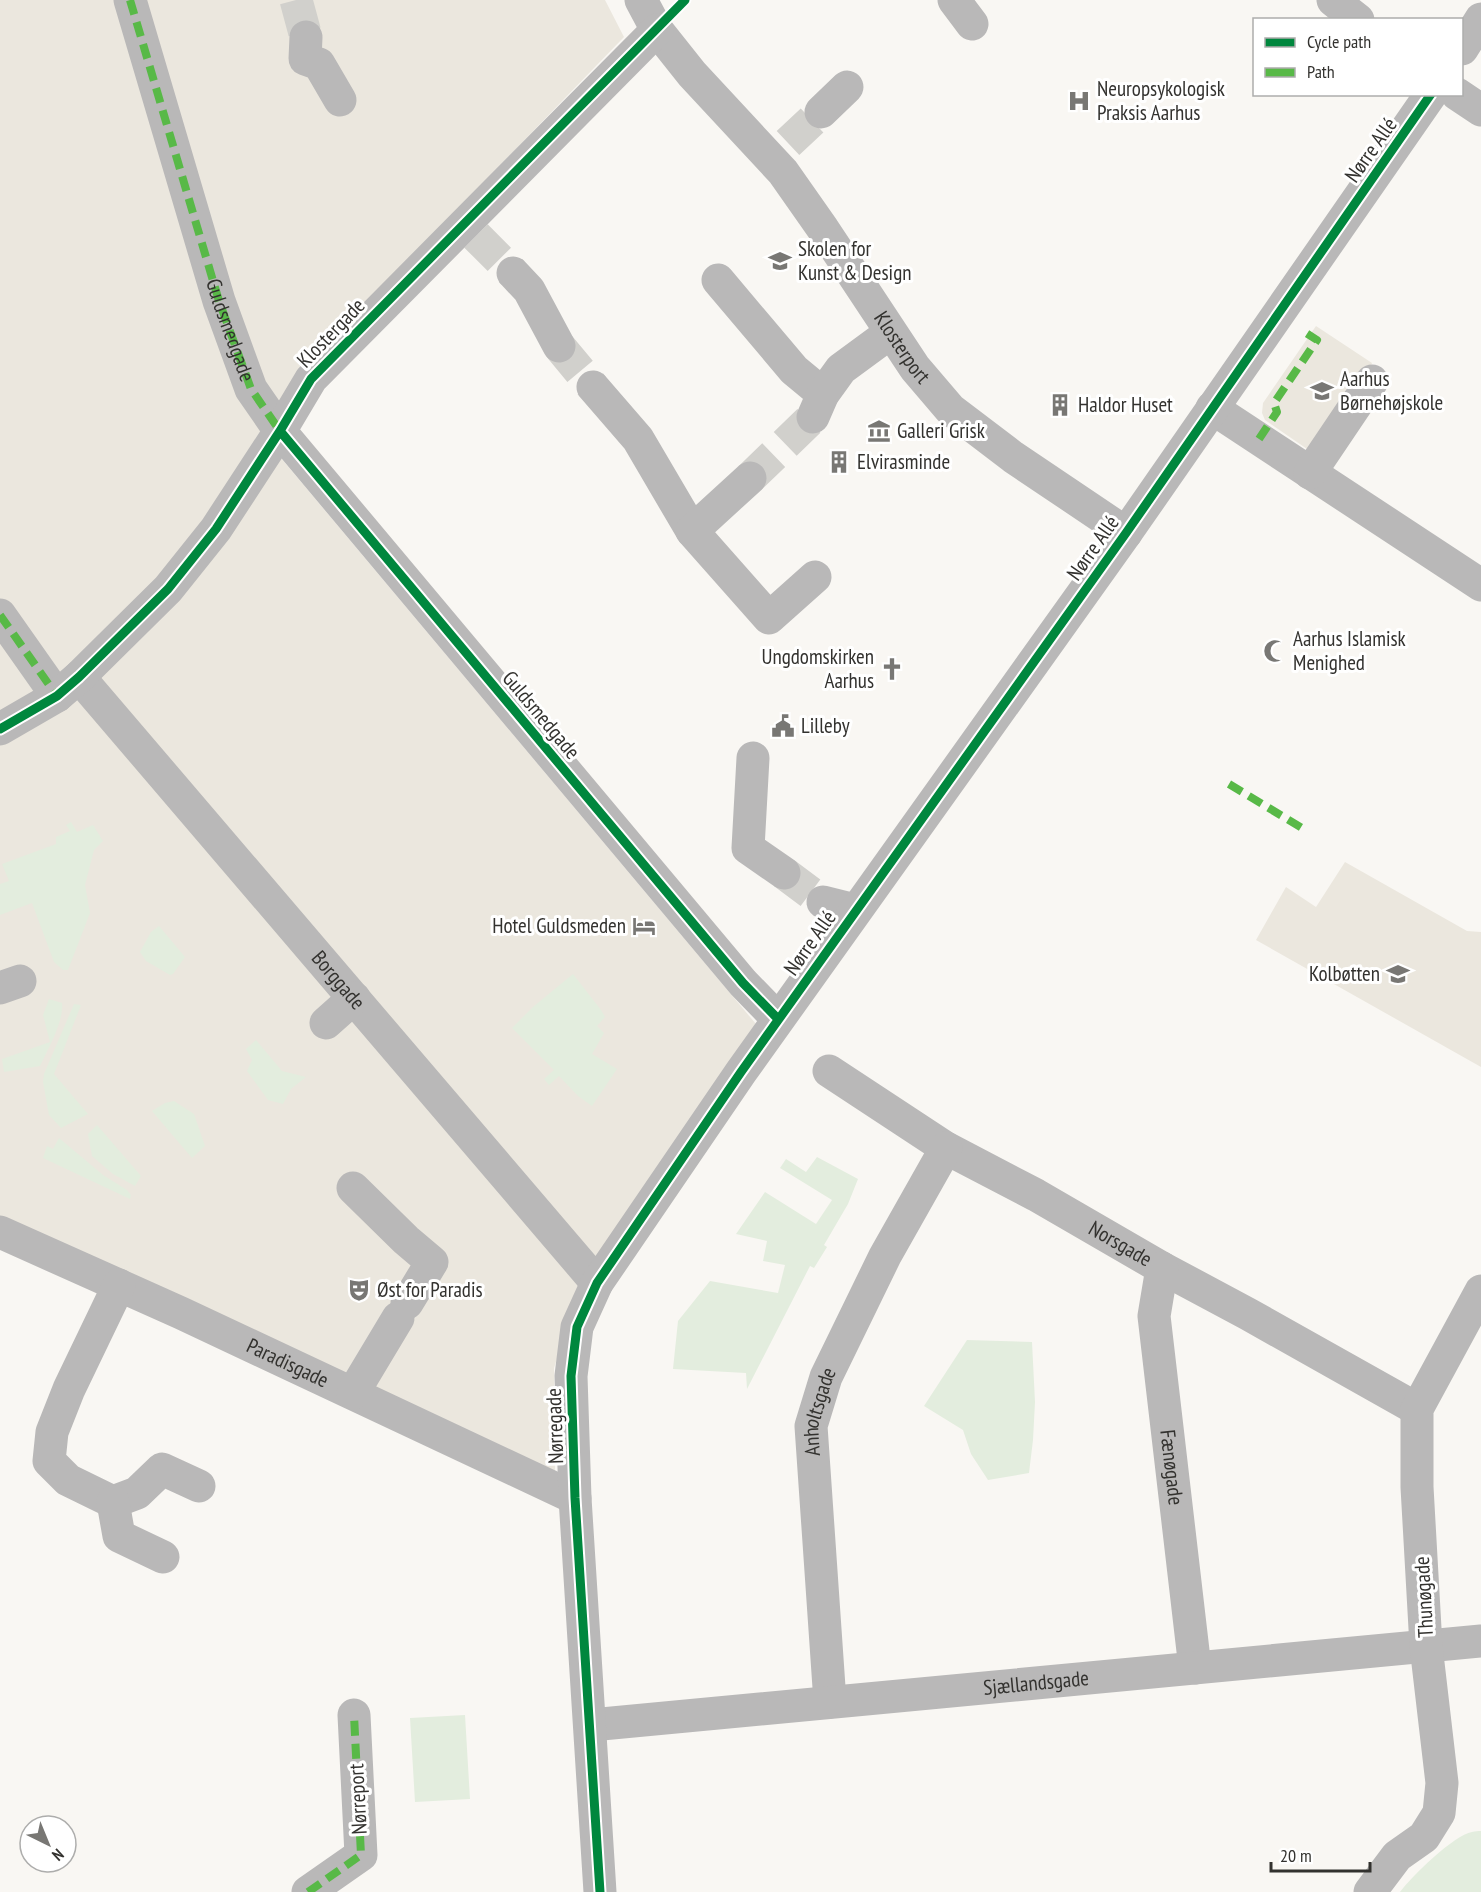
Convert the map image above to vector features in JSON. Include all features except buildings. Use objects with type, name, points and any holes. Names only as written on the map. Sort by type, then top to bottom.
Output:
[{"type":"street","name":"Guldsmedgade","points":[[130,0],[219,301],[251,388],[279,431],[743,983],[778,1019]]},
{"type":"street","name":"Klosterport","points":[[641,0],[657,30],[692,74],[780,151],[783,172],[890,333],[915,368],[950,409],[1013,457],[1126,533]]},
{"type":"street","points":[[1333,0],[1356,18]]},
{"type":"street","points":[[1463,46],[1481,19]]},
{"type":"street","name":"Klostergade","points":[[0,729],[68,686],[168,589],[216,529],[311,379],[470,230],[657,30]]},
{"type":"street","points":[[306,37],[305,59],[319,64],[340,100]]},
{"type":"street","points":[[821,112],[847,87]]},
{"type":"street","name":"Nørre Allé","points":[[778,1019],[1126,533],[1430,96]]},
{"type":"street","points":[[1460,96],[1481,110]]},
{"type":"street","points":[[513,273],[529,290],[559,346]]},
{"type":"street","points":[[718,280],[794,370],[818,405],[842,369],[890,333]]},
{"type":"street","points":[[1310,473],[1372,381]]},
{"type":"street","points":[[593,387],[638,439],[692,531],[769,618],[815,577]]},
{"type":"street","points":[[1212,408],[1481,585]]},
{"type":"street","points":[[692,531],[750,478]]},
{"type":"street","name":"Borggade","points":[[0,615],[354,998],[597,1283]]},
{"type":"street","points":[[753,758],[748,848],[784,873]]},
{"type":"street","points":[[823,902],[855,910]]},
{"type":"street","points":[[326,1023],[354,998]]},
{"type":"street","name":"Nørregade","points":[[600,1892],[575,1498],[571,1376],[577,1328],[597,1283],[778,1019]]},
{"type":"street","name":"Norsgade","points":[[828,1071],[946,1148],[1036,1195],[1162,1268],[1417,1409]]},
{"type":"street","name":"Anholtsgade","points":[[830,1702],[811,1426],[826,1377],[885,1256],[946,1148]]},
{"type":"street","points":[[353,1188],[432,1262],[353,1393]]},
{"type":"street","name":"Paradisgade","points":[[0,1232],[119,1285],[159,1291],[353,1393],[575,1498]]},
{"type":"street","name":"Fænøgade","points":[[1162,1268],[1154,1316],[1195,1668]]},
{"type":"street","points":[[119,1285],[69,1389],[52,1431],[49,1461],[68,1480],[113,1502],[137,1493],[162,1469],[200,1486]]},
{"type":"street","name":"Thunøgade","points":[[1370,1892],[1397,1857],[1424,1837],[1439,1813],[1442,1783],[1426,1646],[1417,1486],[1417,1409],[1481,1291]]},
{"type":"street","points":[[113,1502],[119,1536],[163,1557]]},
{"type":"street","name":"Sjællandsgade","points":[[591,1725],[1481,1641]]},
{"type":"street","name":"Nørreport","points":[[308,1892],[361,1855],[354,1715]]},
{"type":"shaded area","points":[[0,0],[605,0],[624,37],[299,373],[265,439],[761,1030],[580,1288],[554,1368],[555,1471],[0,1237]]},
{"type":"shaded area","name":"Aarhus Børnehøjskole","points":[[1316,326],[1372,363],[1326,462],[1265,420],[1262,413],[1263,403]]},
{"type":"shaded area","name":"Kolbøtten","points":[[1345,862],[1467,931],[1481,932],[1481,1067],[1256,940],[1286,887],[1316,907]]},
{"type":"green space","points":[[71,822],[77,832],[93,825],[103,841],[94,850],[85,885],[90,913],[68,970],[63,970],[54,962],[32,903],[0,915],[0,884],[9,881],[2,864],[56,844],[56,837],[70,831],[66,825]]},
{"type":"green space","points":[[159,926],[185,957],[170,975],[146,961],[140,952],[151,932]]},
{"type":"green space","points":[[573,974],[605,1017],[597,1026],[604,1033],[592,1054],[617,1069],[592,1106],[578,1096],[559,1076],[549,1085],[544,1079],[554,1070],[512,1028],[533,1007]]},
{"type":"green space","points":[[49,999],[62,1003],[61,1018],[40,1066],[4,1072],[2,1059],[50,1042],[43,1015]]},
{"type":"green space","points":[[74,1004],[81,1005],[54,1074],[88,1114],[61,1128],[49,1115],[43,1082],[44,1074]]},
{"type":"green space","points":[[256,1040],[282,1071],[306,1077],[291,1089],[283,1104],[268,1100],[247,1071],[252,1060],[246,1049]]},
{"type":"green space","points":[[174,1101],[194,1114],[205,1146],[192,1158],[152,1111],[165,1103]]},
{"type":"green space","points":[[97,1125],[141,1176],[135,1186],[113,1174],[92,1156],[88,1134]]},
{"type":"green space","points":[[59,1138],[103,1175],[127,1190],[131,1195],[130,1199],[43,1158],[47,1146],[53,1149]]},
{"type":"green space","points":[[817,1157],[858,1179],[848,1204],[824,1245],[827,1247],[814,1268],[810,1266],[747,1389],[746,1373],[673,1369],[678,1321],[710,1281],[778,1293],[785,1265],[763,1261],[767,1241],[736,1234],[765,1192],[816,1224],[832,1200],[780,1168],[786,1159],[806,1172]]},
{"type":"green space","points":[[967,1340],[1032,1342],[1035,1402],[1029,1473],[988,1480],[971,1454],[963,1430],[924,1406]]},
{"type":"green space","points":[[465,1715],[470,1799],[415,1802],[410,1718]]},
{"type":"green space","points":[[1481,1831],[1481,1892],[1400,1892],[1444,1848],[1464,1835]]},
{"type":"tunnel","points":[[296,0],[306,37]]},
{"type":"tunnel","points":[[788,143],[821,112]]},
{"type":"tunnel","points":[[476,236],[513,273]]},
{"type":"tunnel","points":[[559,346],[593,387]]},
{"type":"tunnel","points":[[750,478],[813,417]]},
{"type":"tunnel","points":[[784,873],[823,902]]},
{"type":"marked path","points":[[130,0],[219,301],[251,389],[280,431]]},
{"type":"marked path","points":[[1259,439],[1277,412],[1274,403],[1317,340],[1306,333]]},
{"type":"marked path","points":[[0,615],[57,696]]},
{"type":"marked path","points":[[1229,784],[1302,828]]},
{"type":"marked path","points":[[308,1892],[361,1855],[354,1715]]},
{"type":"cycle path","points":[[0,729],[57,696],[168,589],[216,529],[311,379],[685,0]]},
{"type":"cycle path","points":[[600,1892],[575,1498],[571,1376],[577,1327],[597,1283],[741,1072],[1126,533],[1430,96]]},
{"type":"cycle path","points":[[280,431],[743,983],[778,1019]]},
{"type":"place","name":"Neuropsykologisk Praksis Aarhus","points":[[1079,101]]},
{"type":"place","name":"Skolen for Kunst & Design","points":[[780,261]]},
{"type":"place","name":"Aarhus Børnehøjskole","points":[[1322,391]]},
{"type":"place","name":"Haldor Huset","points":[[1060,405]]},
{"type":"place","name":"Galleri Grisk","points":[[879,431]]},
{"type":"place","name":"Elvirasminde","points":[[839,462]]},
{"type":"place","name":"Aarhus Islamisk Menighed","points":[[1275,651]]},
{"type":"place","name":"Ungdomskirken Aarhus","points":[[892,669]]},
{"type":"place","name":"Lilleby","points":[[783,726]]},
{"type":"place","name":"Hotel Guldsmeden","points":[[644,926]]},
{"type":"place","name":"Kolbøtten","points":[[1398,974]]},
{"type":"place","name":"Øst for Paradis","points":[[359,1290]]}]
